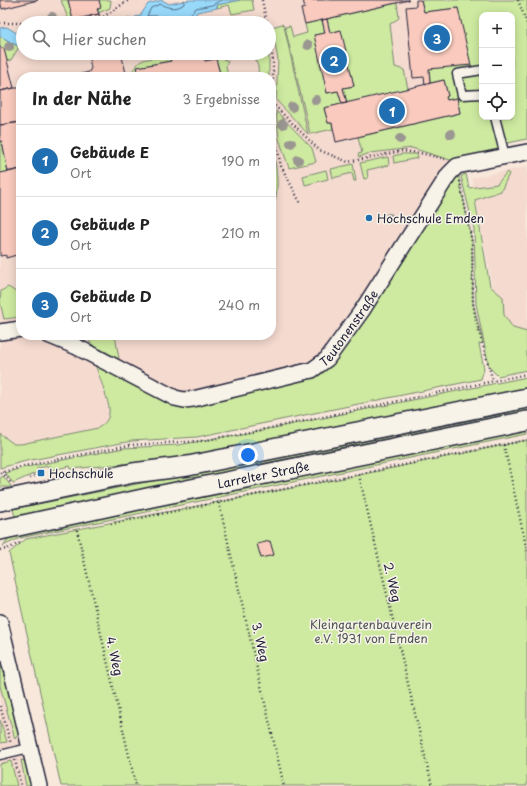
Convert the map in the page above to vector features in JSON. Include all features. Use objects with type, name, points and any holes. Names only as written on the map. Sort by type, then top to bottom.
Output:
[{"type":"street","points":[[457,166],[527,152]]},
{"type":"street","name":"Teutonenstraße","points":[[59,340],[159,390],[184,400],[312,370],[327,359],[408,239],[439,188],[457,166]]},
{"type":"street","points":[[0,332],[16,330]]},
{"type":"street","name":"Larrelter Straße","points":[[0,501],[118,476],[188,466],[527,398]]},
{"type":"street","name":"Larrelter Straße","points":[[0,530],[152,497],[527,421]]},
{"type":"street","points":[[0,622],[39,786]]},
{"type":"lane","points":[[479,70],[457,74],[462,95],[479,94]]},
{"type":"lane","points":[[496,120],[505,156]]},
{"type":"lane","points":[[0,755],[30,748]]},
{"type":"path","points":[[105,16],[129,0]]},
{"type":"path","points":[[262,0],[265,16]]},
{"type":"path","points":[[518,0],[527,24]]},
{"type":"path","points":[[0,23],[16,23]]},
{"type":"path","points":[[273,72],[274,60]]},
{"type":"path","points":[[276,107],[319,150],[348,162],[402,151],[420,152],[450,161],[457,166],[472,242],[474,309],[493,381]]},
{"type":"path","points":[[276,142],[281,166],[301,204]]},
{"type":"path","points":[[1,472],[130,445],[168,444],[224,437],[527,374]]},
{"type":"path","points":[[107,524],[220,503],[527,440]]},
{"type":"path","points":[[504,445],[527,551]]},
{"type":"path","points":[[1,472],[13,485],[20,482]]},
{"type":"path","points":[[27,479],[41,473]]},
{"type":"path","name":"2. Weg","points":[[359,475],[432,786]]},
{"type":"path","name":"3. Weg","points":[[220,503],[284,786]]},
{"type":"path","name":"4. Weg","points":[[85,528],[77,530],[136,786]]},
{"type":"shaded area","name":"Hochschule Emden","points":[[0,0],[467,0],[479,94],[479,120],[480,120],[457,167],[472,242],[473,303],[483,343],[351,364],[198,398],[95,364],[110,411],[107,419],[98,428],[21,444],[14,444],[0,434]]},
{"type":"shaded area","points":[[527,167],[527,363],[506,359],[472,178]]},
{"type":"shaded area","points":[[0,622],[39,786],[0,786]]},
{"type":"green space","points":[[61,0],[68,0],[72,16],[67,16]]},
{"type":"green space","points":[[99,0],[111,0],[110,8],[98,13]]},
{"type":"green space","points":[[240,0],[252,0],[254,10],[232,14],[229,5],[217,8],[217,5]]},
{"type":"green space","points":[[421,0],[527,0],[527,139],[508,143],[500,128],[507,156],[457,167],[472,242],[473,303],[483,343],[479,344],[484,369],[481,379],[197,437],[132,441],[26,461],[0,468],[0,434],[14,444],[21,444],[98,428],[105,422],[109,416],[109,409],[95,364],[175,398],[321,365],[453,161],[412,148],[370,153],[359,157],[358,154],[362,153],[358,137],[460,113],[457,98],[447,100],[446,97],[448,96],[444,80],[430,83],[429,69],[458,8],[424,12]]},
{"type":"green space","points":[[397,3],[399,18],[390,24],[395,67],[404,70],[408,89],[347,103],[343,88],[354,86],[340,30],[330,33],[327,19]]},
{"type":"green space","points":[[322,20],[325,33],[315,35],[327,93],[338,91],[342,104],[324,108],[328,123],[332,123],[333,129],[310,134],[285,27],[290,26],[293,37],[307,33],[305,24]]},
{"type":"green space","points":[[282,24],[284,26],[308,134],[276,100],[278,60],[276,49],[276,26]]},
{"type":"green space","points":[[0,36],[16,45],[16,52],[11,60],[7,61],[0,47]]},
{"type":"green space","points":[[143,60],[171,61],[138,67],[138,71],[132,72]]},
{"type":"green space","points":[[216,60],[228,61],[226,66],[227,72],[220,72]]},
{"type":"green space","points":[[254,60],[269,60],[269,72],[258,72],[258,66]]},
{"type":"green space","points":[[276,111],[312,148],[316,162],[289,168],[279,139]]},
{"type":"green space","points":[[2,141],[8,172],[0,173],[0,142]]},
{"type":"green space","points":[[402,154],[417,154],[418,158],[394,163],[393,156]]},
{"type":"green space","points":[[388,157],[389,165],[367,170],[368,178],[364,179],[360,163]]},
{"type":"green space","points":[[353,164],[356,181],[354,181],[352,173],[333,178],[331,169]]},
{"type":"green space","points":[[276,170],[277,179],[276,196]]},
{"type":"green space","points":[[326,170],[328,179],[305,185],[303,176]]},
{"type":"green space","points":[[507,172],[509,174],[501,191],[475,200],[490,286],[503,297],[504,315],[513,328],[527,332],[527,370],[498,376],[489,367],[476,304],[474,229],[461,176],[466,174],[469,188],[497,184]]},
{"type":"green space","points":[[8,287],[16,292],[16,318],[4,319],[0,302],[1,291]]},
{"type":"green space","points":[[89,340],[116,340],[119,359],[91,344]]},
{"type":"green space","points":[[527,377],[527,391],[206,456],[71,469],[70,466],[52,470],[51,466],[37,468],[38,472],[13,483],[5,473],[22,468],[124,448],[178,445],[263,430]]},
{"type":"green space","points":[[527,405],[527,413],[15,517],[13,509]]},
{"type":"green space","points":[[527,429],[527,434],[20,538],[3,546],[10,536]]},
{"type":"green space","name":"Kleingartenbauverein e.V. 1931 von Emden","points":[[527,440],[527,786],[61,786],[9,553],[26,539],[359,475]]},
{"type":"green space","points":[[3,476],[12,487],[0,487],[0,478]]},
{"type":"green space","points":[[0,662],[20,732],[15,739],[0,686]]},
{"type":"green space","points":[[0,720],[7,742],[0,743]]},
{"type":"green space","points":[[21,760],[28,765],[32,786],[26,786]]},
{"type":"green space","points":[[11,761],[17,786],[0,786],[0,764]]},
{"type":"water","points":[[162,0],[169,4],[189,0],[240,0],[217,5],[217,8],[197,12],[195,16],[140,16],[148,4]]},
{"type":"water","points":[[7,27],[16,33],[16,45],[0,36],[0,28]]},
{"type":"building","points":[[0,0],[38,0],[2,9]]},
{"type":"building","points":[[68,0],[99,0],[101,8],[97,9],[99,14],[90,16],[72,16]]},
{"type":"building","points":[[303,0],[409,0],[305,24],[301,9],[305,8]]},
{"type":"building","points":[[416,0],[421,0],[424,12],[458,8],[471,65],[429,69],[430,83],[425,85],[424,77],[413,78],[406,7],[416,6]]},
{"type":"building","points":[[327,19],[330,33],[341,30],[354,86],[343,88],[347,103],[342,104],[338,91],[327,93],[314,35],[325,33],[322,20]]},
{"type":"building","points":[[0,47],[4,49],[14,88],[0,91]]},
{"type":"building","points":[[89,60],[123,60],[126,72],[89,72],[91,68]]},
{"type":"building","points":[[216,60],[220,72],[132,72],[138,71],[137,67],[171,61]]},
{"type":"building","points":[[444,80],[448,96],[446,97],[447,100],[457,98],[460,113],[336,142],[332,123],[328,123],[324,108]]},
{"type":"building","points":[[16,88],[16,123],[0,125],[0,91]]},
{"type":"building","points":[[16,123],[16,170],[8,172],[2,141],[0,142],[0,125]]},
{"type":"building","points":[[16,170],[16,255],[6,258],[6,255],[0,256],[0,173]]},
{"type":"building","points":[[270,541],[274,555],[261,558],[257,544]]},
{"type":"place","name":"Gebäude D","points":[[437,38]]},
{"type":"place","name":"Gebäude P","points":[[334,60]]},
{"type":"place","name":"Gebäude E","points":[[392,111]]},
{"type":"place","name":"Hochschule Emden","points":[[369,218]]},
{"type":"place","name":"Hochschule","points":[[41,473]]}]
